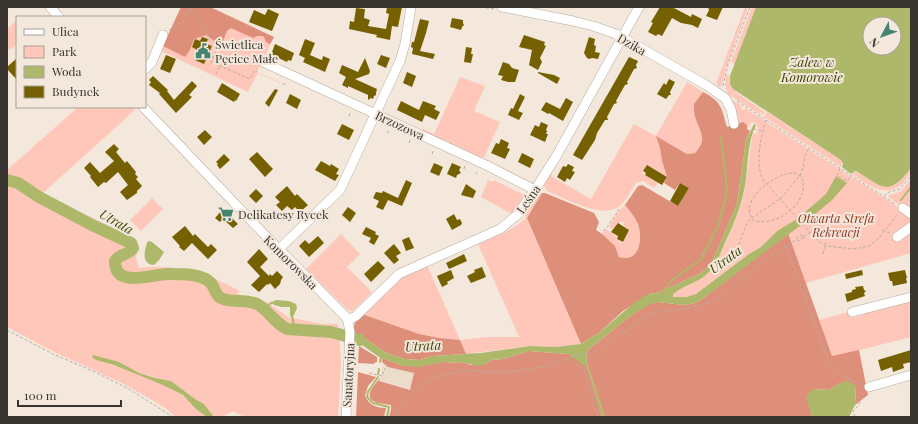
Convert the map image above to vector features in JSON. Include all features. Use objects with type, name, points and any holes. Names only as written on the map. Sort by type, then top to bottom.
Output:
[{"type":"street","points":[[50,7],[58,16]]},
{"type":"street","points":[[278,250],[340,190],[402,56],[411,7]]},
{"type":"street","name":"Dzika","points":[[502,7],[593,26],[612,32],[718,89],[728,100],[734,124]]},
{"type":"street","name":"Leśna","points":[[348,320],[356,316],[399,274],[505,226],[519,213],[536,190],[639,7]]},
{"type":"street","points":[[146,68],[152,62],[163,35]]},
{"type":"street","name":"Brzozowa","points":[[263,62],[488,166],[536,190]]},
{"type":"street","name":"Komorowska","points":[[144,108],[278,250],[348,320]]},
{"type":"street","points":[[903,208],[911,214]]},
{"type":"street","points":[[897,237],[911,227]]},
{"type":"street","points":[[852,312],[911,297]]},
{"type":"street","name":"Sanatoryjna","points":[[346,417],[350,336],[348,320]]},
{"type":"street","points":[[865,385],[911,375]]},
{"type":"path","points":[[190,7],[205,29],[209,40],[219,45],[211,62],[250,79],[254,70],[257,71]]},
{"type":"path","points":[[718,89],[750,7]]},
{"type":"path","points":[[163,35],[182,22],[191,9]]},
{"type":"path","points":[[205,54],[213,57]]},
{"type":"path","points":[[216,74],[220,66]]},
{"type":"path","points":[[736,101],[766,120],[810,148],[903,208],[879,238],[869,246],[861,249],[835,248],[825,245],[810,233],[762,178],[760,171],[760,145],[762,131],[766,120]]},
{"type":"path","points":[[754,129],[762,131]]},
{"type":"path","points":[[387,134],[389,130]]},
{"type":"path","points":[[724,265],[737,249],[745,228],[752,218],[780,199],[800,175],[806,154],[810,148]]},
{"type":"path","points":[[840,168],[837,175],[847,181],[852,175]]},
{"type":"path","points":[[794,173],[800,175],[804,182],[803,190],[799,200],[791,211],[780,218],[766,222],[758,222],[752,218],[750,208],[752,201],[759,190],[775,178],[794,173]]},
{"type":"path","points":[[884,196],[887,193],[900,189],[911,176]]},
{"type":"path","points":[[603,231],[608,226],[618,209]]},
{"type":"path","points":[[396,417],[401,406],[412,392],[420,385],[436,378],[465,370],[503,373],[553,365],[571,357],[588,354],[601,348],[647,315],[656,312],[697,306],[717,299],[762,262],[797,240],[796,238],[802,235],[803,237],[810,233]]},
{"type":"path","points":[[823,254],[826,242]]},
{"type":"path","points":[[786,246],[829,363],[839,375],[865,385],[864,394],[853,412],[855,417]]},
{"type":"path","points":[[7,330],[53,354],[95,372],[129,389],[173,417]]},
{"type":"path","points":[[571,357],[575,364],[584,370],[598,417]]},
{"type":"path","points":[[369,373],[382,376],[385,368]]},
{"type":"path","points":[[802,417],[807,416]]},
{"type":"shaded area","points":[[181,7],[210,7],[274,37],[270,44],[266,42],[263,36],[253,38],[231,28],[227,31],[220,45],[206,35],[194,39],[190,50],[185,57],[163,46]]},
{"type":"shaded area","points":[[703,92],[714,99],[720,106],[727,127],[743,122],[747,125],[747,129],[750,131],[746,140],[737,204],[713,260],[701,273],[660,292],[650,294],[623,311],[600,332],[581,344],[527,218],[542,193],[545,193],[594,213],[599,222],[596,230],[615,246],[619,257],[626,258],[632,256],[636,253],[640,243],[640,236],[638,224],[625,205],[638,186],[642,185],[678,206],[689,188],[680,183],[675,190],[664,183],[667,177],[656,136],[687,154],[695,153],[701,144],[702,135],[695,117],[694,104]]},
{"type":"shaded area","points":[[788,233],[832,356],[859,350],[868,395],[855,405],[856,386],[840,383],[829,390],[813,389],[812,417],[605,417],[587,363],[586,353],[589,349],[633,314],[649,304],[657,302],[685,305],[695,303],[705,297]]},
{"type":"shaded area","points":[[362,314],[419,334],[460,340],[466,354],[432,356],[420,360],[405,359],[386,353],[360,335],[354,334],[355,322]]},
{"type":"shaded area","points":[[359,346],[377,357],[377,362],[374,364],[358,363]]},
{"type":"shaded area","points":[[529,351],[569,354],[587,367],[602,417],[389,417],[391,405],[378,403],[370,398],[372,388],[380,378],[379,381],[410,390],[414,373],[388,367],[382,362],[382,358],[404,366],[442,362],[465,363],[471,365],[485,364],[491,360],[503,359]]},
{"type":"shaded area","points":[[383,364],[388,367],[415,373],[410,390],[379,381]]},
{"type":"shaded area","points":[[358,372],[376,377],[368,386],[365,396],[369,402],[374,405],[386,408],[384,417],[356,417]]},
{"type":"green space","points":[[181,7],[210,7],[274,37],[257,72],[284,85],[258,73],[248,92],[161,51]]},
{"type":"green space","points":[[745,7],[748,7],[720,87],[717,85],[717,81]]},
{"type":"green space","points":[[752,7],[756,7],[735,64],[731,62]]},
{"type":"green space","points":[[16,21],[16,45],[10,50],[7,47],[7,29]]},
{"type":"green space","points":[[726,75],[730,76],[729,81],[737,93],[765,112],[762,116],[761,112],[759,114],[728,94],[725,85]]},
{"type":"green space","points":[[460,77],[485,86],[474,111],[500,122],[484,158],[481,156],[480,158],[448,143],[449,142],[445,140],[444,142],[421,132],[423,129],[434,134]]},
{"type":"green space","points":[[687,82],[703,92],[694,104],[695,117],[702,135],[701,144],[695,153],[688,154],[657,137],[667,177],[647,165],[642,173],[658,183],[654,188],[643,181],[636,183],[620,206],[612,210],[604,211],[573,203],[547,191],[543,184],[550,174],[552,174],[551,176],[591,199],[634,124],[656,136]]},
{"type":"green space","name":"Otwarta Strefa Rekreacji","points":[[730,99],[742,106],[741,109],[744,110],[745,108],[911,217],[911,253],[806,283],[788,233],[787,226],[777,231],[761,247],[749,254],[696,294],[686,297],[673,297],[673,294],[701,278],[712,269],[717,262],[741,205],[753,133],[756,134],[759,130],[757,125],[753,122],[747,130],[736,124]]},
{"type":"green space","points":[[77,108],[133,108],[135,110],[43,193],[138,241],[136,258],[139,268],[179,268],[204,274],[240,291],[237,294],[267,302],[288,317],[321,324],[338,324],[341,363],[338,417],[245,417],[233,411],[222,417],[214,417],[204,404],[171,381],[139,373],[115,361],[96,360],[140,374],[172,389],[185,397],[207,417],[176,417],[164,407],[126,385],[50,350],[7,327],[7,170]]},
{"type":"green space","points":[[767,112],[841,160],[841,167],[764,117]]},
{"type":"green space","points":[[911,168],[905,181],[892,190],[878,189],[865,183],[852,174],[854,172],[858,172],[874,183],[886,187],[898,183]]},
{"type":"green space","points":[[911,179],[911,209],[905,204],[902,207],[888,197],[889,195],[900,192]]},
{"type":"green space","points":[[488,180],[493,182],[494,180],[526,196],[512,214],[481,197]]},
{"type":"green space","points":[[538,191],[542,193],[527,218],[581,344],[555,347],[530,346],[466,354],[460,340],[489,337],[519,337],[478,244],[504,233],[521,222],[526,218],[523,213]]},
{"type":"green space","points":[[152,198],[163,209],[141,231],[130,220]]},
{"type":"green space","points":[[625,205],[637,221],[640,236],[640,243],[636,253],[626,258],[619,257],[615,246],[602,234],[606,229],[617,237],[616,239],[623,243],[629,230],[623,225],[624,223],[621,221],[615,228],[614,227],[612,229],[609,227],[619,210]]},
{"type":"green space","points":[[341,234],[360,254],[347,267],[372,292],[353,311],[348,310],[306,269]]},
{"type":"green space","points":[[427,265],[460,340],[419,334],[362,314],[398,278]]},
{"type":"green space","points":[[911,300],[911,337],[832,357],[819,320],[849,312],[851,318],[863,315],[867,310]]},
{"type":"water","name":"Zalew w Komorowie","points":[[756,7],[911,7],[911,168],[897,183],[886,187],[880,186],[858,172],[855,171],[851,174],[842,167],[843,164],[841,160],[733,89],[730,84],[730,76]]},
{"type":"water","points":[[754,124],[756,125],[750,144],[743,196],[735,221],[719,256],[709,272],[697,281],[677,291],[673,294],[673,297],[686,297],[696,294],[749,254],[761,247],[777,231],[797,219],[826,194],[836,176],[847,183],[832,200],[813,216],[705,297],[695,303],[685,305],[657,302],[649,305],[633,314],[589,349],[586,353],[587,363],[605,417],[602,417],[587,368],[569,354],[529,351],[503,359],[491,360],[478,366],[465,363],[442,362],[419,367],[404,366],[379,357],[353,340],[354,334],[360,335],[386,353],[405,359],[420,360],[432,356],[481,353],[530,346],[555,347],[581,344],[600,332],[634,303],[646,295],[660,292],[701,273],[708,267],[713,260],[737,204],[746,140]]},
{"type":"water","points":[[148,241],[152,242],[164,252],[154,265],[145,260],[145,248]]},
{"type":"water","points":[[276,300],[289,301],[296,304],[297,308],[293,317],[290,316],[290,307],[282,307],[272,303]]},
{"type":"water","points":[[93,355],[119,362],[139,373],[171,381],[204,404],[214,417],[207,417],[196,409],[183,395],[114,365],[96,360],[92,357]]},
{"type":"water","points":[[848,381],[856,386],[855,405],[849,417],[812,417],[806,397],[813,389],[829,390],[840,383]]},
{"type":"building","points":[[387,7],[402,7],[398,27],[392,26],[390,40],[376,37],[377,35],[349,29],[350,21],[354,22],[356,8],[365,9],[364,18],[370,20],[368,26],[386,29],[389,14],[386,13]]},
{"type":"building","points":[[660,7],[672,7],[691,17],[692,14],[702,19],[698,28],[681,23],[672,18],[662,36],[658,34],[656,36],[648,32],[653,23],[651,22]]},
{"type":"building","points":[[708,7],[723,7],[717,20],[706,16],[709,10]]},
{"type":"building","points":[[268,9],[279,14],[272,31],[249,22],[254,10],[265,15]]},
{"type":"building","points":[[452,18],[463,20],[464,25],[461,30],[450,27]]},
{"type":"building","points":[[420,19],[429,21],[420,51],[435,54],[433,59],[412,54],[412,42],[414,42]]},
{"type":"building","points":[[524,35],[545,42],[544,45],[546,46],[540,58],[542,62],[538,70],[529,65],[532,50],[519,47]]},
{"type":"building","name":"Świetlica Pęcice Małe","points":[[202,37],[208,39],[206,44],[212,46],[204,64],[195,60],[199,51],[192,47],[195,39],[200,41]]},
{"type":"building","points":[[589,37],[595,39],[595,52],[600,53],[598,59],[589,59],[584,53]]},
{"type":"building","points":[[305,39],[315,43],[310,55],[322,60],[323,56],[330,59],[325,72],[303,62],[305,58],[299,55]]},
{"type":"building","points":[[275,44],[294,53],[291,61],[288,60],[287,62],[272,55]]},
{"type":"building","points":[[466,47],[472,48],[471,54],[473,54],[471,63],[464,62]]},
{"type":"building","points":[[166,55],[176,59],[170,73],[160,69]]},
{"type":"building","points":[[381,55],[390,58],[386,68],[377,64]]},
{"type":"building","points":[[629,57],[638,61],[636,65],[637,68],[634,69],[627,82],[628,84],[625,85],[616,101],[617,103],[614,104],[607,117],[608,120],[605,120],[597,133],[595,140],[582,160],[573,155]]},
{"type":"building","points":[[365,58],[370,71],[369,74],[355,79],[377,89],[376,95],[373,99],[371,98],[368,100],[368,95],[348,86],[348,88],[342,85],[346,77],[339,73],[342,65],[358,72]]},
{"type":"building","points":[[16,59],[16,79],[7,69],[7,67]]},
{"type":"building","points":[[503,62],[509,64],[512,68],[519,70],[515,82],[501,80],[503,76],[498,75]]},
{"type":"building","points":[[407,72],[416,76],[412,87],[403,83]]},
{"type":"building","points":[[538,72],[554,75],[560,78],[557,84]]},
{"type":"building","points":[[153,76],[168,90],[167,91],[174,100],[192,81],[197,86],[189,95],[192,97],[176,113],[159,94],[160,93],[149,85],[151,82],[149,80]]},
{"type":"building","points":[[669,79],[675,82],[670,92],[671,95],[669,95],[666,99],[657,94],[664,83],[666,85]]},
{"type":"building","points":[[222,83],[240,94],[236,101],[235,100],[234,102],[217,92]]},
{"type":"building","points":[[275,89],[278,90],[269,107],[265,103]]},
{"type":"building","points":[[290,94],[301,100],[297,109],[286,103]]},
{"type":"building","points":[[520,94],[525,97],[518,111],[523,113],[519,120],[508,115],[511,108],[513,109]]},
{"type":"building","points":[[566,98],[573,102],[563,121],[541,110],[546,102],[560,109]]},
{"type":"building","points":[[401,101],[419,110],[423,101],[436,106],[434,109],[440,112],[436,120],[425,115],[422,122],[397,110]]},
{"type":"building","points":[[541,122],[548,125],[546,134],[548,134],[545,142],[530,135],[535,125],[539,127]]},
{"type":"building","points":[[342,124],[354,130],[349,140],[337,134]]},
{"type":"building","points":[[205,130],[212,137],[204,145],[197,137]]},
{"type":"building","points":[[501,139],[509,143],[507,148],[510,149],[505,159],[491,153],[496,143],[499,144]]},
{"type":"building","points":[[114,144],[119,149],[116,152],[125,163],[127,161],[136,172],[135,174],[138,177],[136,179],[142,186],[137,193],[127,200],[120,192],[128,185],[118,172],[106,183],[104,182],[98,187],[84,168],[90,162],[100,173],[114,161],[105,152]]},
{"type":"building","points":[[257,152],[273,169],[265,177],[249,159]]},
{"type":"building","points":[[522,153],[534,159],[530,168],[518,162]]},
{"type":"building","points":[[224,154],[230,160],[220,169],[216,162]]},
{"type":"building","points":[[321,161],[330,166],[331,164],[339,169],[336,174],[339,175],[335,181],[315,170]]},
{"type":"building","points":[[434,163],[443,167],[439,176],[430,172]]},
{"type":"building","points":[[452,163],[461,167],[459,170],[461,173],[457,175],[456,178],[447,174]]},
{"type":"building","points":[[568,164],[574,167],[572,171],[575,172],[570,180],[567,178],[565,182],[557,177],[563,166],[566,167]]},
{"type":"building","points":[[647,165],[667,177],[662,185],[645,175],[646,173],[643,171]]},
{"type":"building","points":[[406,180],[412,183],[402,206],[388,200],[383,210],[376,207],[379,201],[373,198],[376,192],[382,193],[383,191],[398,198]]},
{"type":"building","points":[[680,183],[689,188],[678,206],[670,201]]},
{"type":"building","points":[[466,184],[476,191],[473,198],[461,195]]},
{"type":"building","points":[[287,186],[295,196],[297,194],[308,205],[300,212],[295,207],[292,210],[287,206],[282,211],[276,205],[280,202],[275,197]]},
{"type":"building","points":[[256,189],[263,196],[256,203],[249,196]]},
{"type":"building","points":[[348,207],[356,213],[350,222],[342,215]]},
{"type":"building","points":[[223,209],[238,224],[233,228],[223,219],[220,222],[215,218]]},
{"type":"building","points":[[454,214],[457,220],[460,219],[462,223],[452,230],[446,219]]},
{"type":"building","points":[[618,223],[629,230],[623,242],[617,239],[618,236],[611,232]]},
{"type":"building","points":[[185,226],[193,236],[195,234],[208,247],[211,244],[217,250],[208,259],[192,243],[184,251],[172,237]]},
{"type":"building","points":[[366,227],[376,232],[375,234],[379,236],[374,245],[369,242],[371,238],[362,234]]},
{"type":"building","points":[[318,236],[324,243],[309,257],[299,246],[305,240],[309,244]]},
{"type":"building","points":[[409,237],[414,248],[406,251],[402,240]]},
{"type":"building","points":[[394,244],[401,253],[396,256],[399,260],[394,264],[384,253]]},
{"type":"building","points":[[259,249],[268,259],[260,267],[269,276],[270,274],[272,276],[277,271],[283,277],[280,284],[275,289],[270,283],[259,292],[251,285],[260,276],[247,262]]},
{"type":"building","points":[[464,254],[467,261],[449,269],[446,263]]},
{"type":"building","points":[[378,261],[385,268],[371,282],[364,274]]},
{"type":"building","points":[[482,267],[486,277],[471,283],[467,276],[475,272],[474,270]]},
{"type":"building","points":[[451,270],[454,278],[442,287],[437,276]]},
{"type":"building","points":[[862,270],[863,275],[846,279],[845,274]]},
{"type":"building","points":[[905,270],[907,283],[893,286],[888,273]]},
{"type":"building","points":[[863,286],[864,290],[866,291],[864,293],[865,296],[847,302],[845,294],[852,292],[852,290],[856,289],[855,287]]},
{"type":"building","points":[[911,350],[911,362],[903,364],[904,368],[893,372],[892,367],[881,371],[878,360]]},
{"type":"waterway","points":[[665,290],[672,280],[701,259],[718,226],[727,187],[721,137]]},
{"type":"waterway","name":"Utrata","points":[[7,180],[18,183],[39,197],[92,225],[131,243],[133,248],[115,261],[117,270],[121,275],[135,278],[168,274],[186,274],[197,276],[211,283],[217,295],[221,298],[257,304],[287,329],[331,332],[360,340]]},
{"type":"waterway","points":[[901,200],[911,187]]},
{"type":"waterway","points":[[264,309],[271,303],[275,302]]},
{"type":"waterway","points":[[292,316],[295,330]]},
{"type":"waterway","points":[[380,362],[381,357]]},
{"type":"waterway","points":[[378,374],[379,369]]},
{"type":"waterway","points":[[378,377],[368,392],[367,397],[373,403],[389,407],[387,417]]},
{"type":"place","name":"Świetlica Pęcice Małe","points":[[203,51]]},
{"type":"place","name":"Delikatesy Rycek","points":[[226,214]]}]
